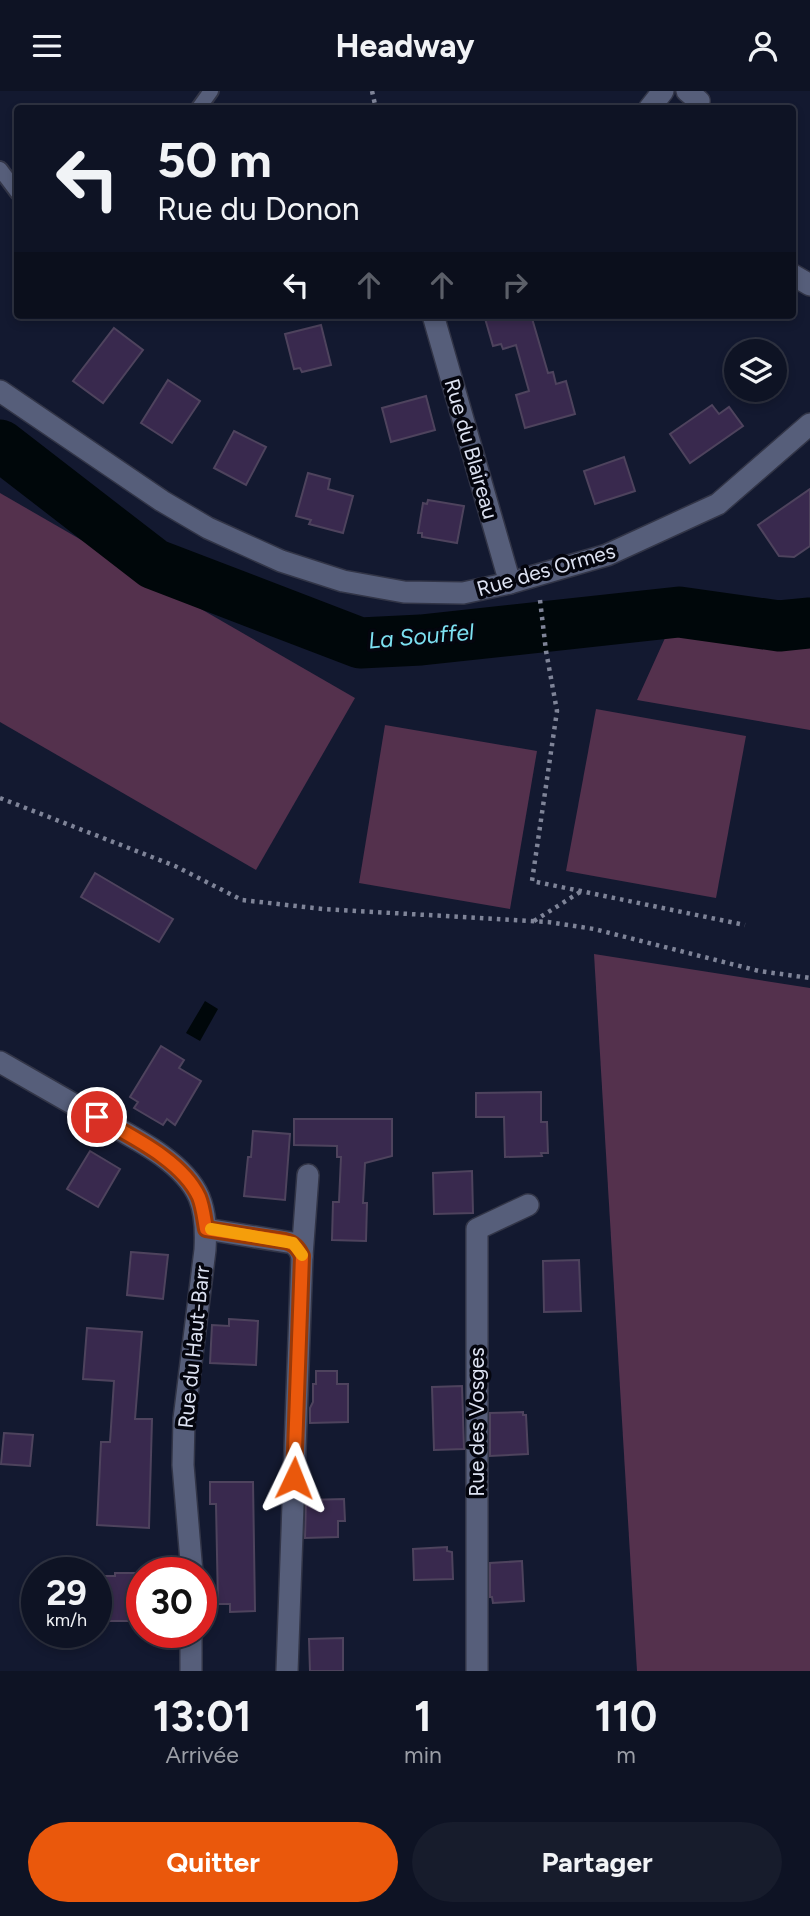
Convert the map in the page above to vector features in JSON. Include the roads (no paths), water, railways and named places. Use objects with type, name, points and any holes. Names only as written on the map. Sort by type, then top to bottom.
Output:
[{"type":"street","points":[[652,105],[663,91]]},
{"type":"street","points":[[687,91],[699,101],[698,105]]},
{"type":"street","name":"Rue du Blaireau","points":[[434,319],[510,583]]},
{"type":"street","name":"Rue des Ormes","points":[[0,391],[162,501],[208,528],[281,561],[343,581],[404,592],[463,593],[510,583],[607,555],[718,504],[810,423]]},
{"type":"street","name":"Rue du Haut-Barr","points":[[0,1062],[163,1157],[188,1180],[198,1196],[206,1229],[205,1250],[184,1419],[183,1465],[191,1557]]},
{"type":"street","points":[[287,1671],[302,1256],[308,1175]]},
{"type":"street","name":"Rue des Vosges","points":[[477,1671],[477,1229],[528,1205]]},
{"type":"street","points":[[206,1229],[293,1243],[302,1256]]},
{"type":"street","points":[[191,1648],[191,1671]]},
{"type":"lane","points":[[0,169],[14,188]]},
{"type":"waterway","name":"La Souffel","points":[[0,445],[154,564],[360,643],[421,640],[679,612],[779,626],[810,623]]}]
